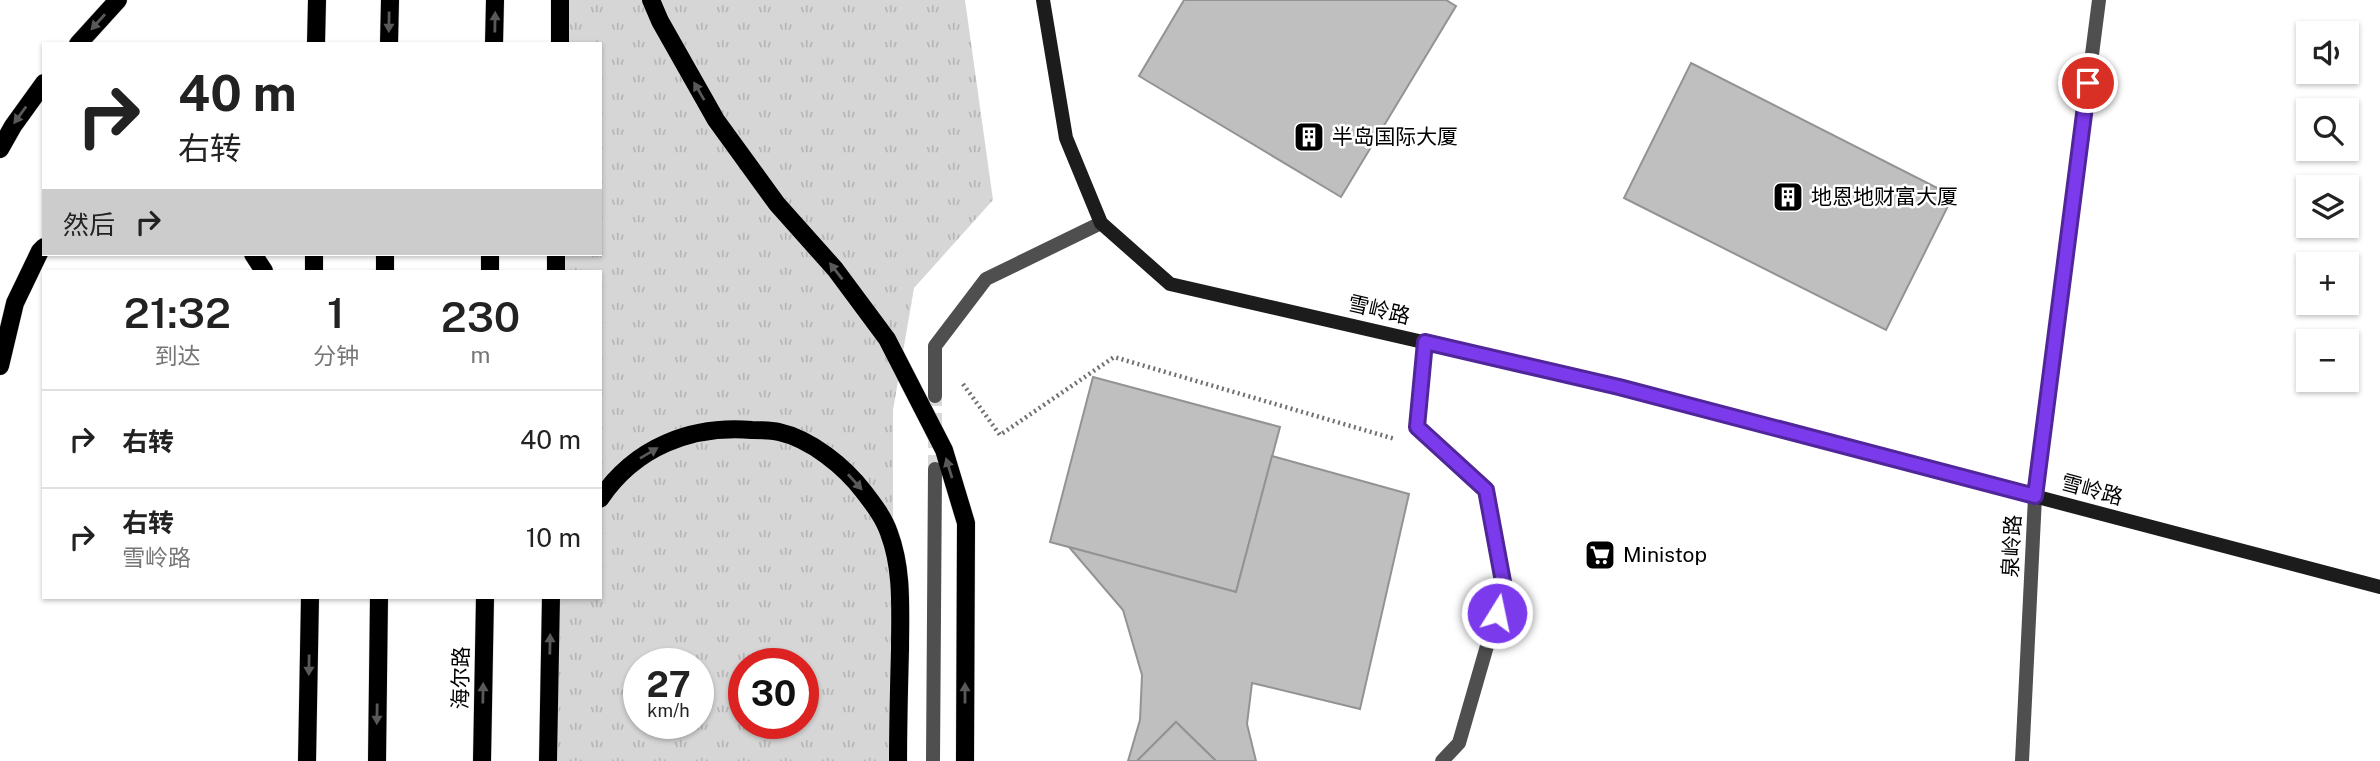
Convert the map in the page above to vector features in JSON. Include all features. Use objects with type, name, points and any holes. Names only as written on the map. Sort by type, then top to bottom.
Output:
[{"type":"main road","points":[[80,42],[118,0]]},
{"type":"main road","points":[[316,42],[317,0]]},
{"type":"main road","points":[[389,42],[390,0]]},
{"type":"main road","points":[[494,42],[495,0]]},
{"type":"main road","points":[[559,42],[560,0]]},
{"type":"main road","points":[[651,0],[716,120],[777,204],[835,269],[887,339],[944,450],[966,523],[965,761]]},
{"type":"main road","points":[[0,149],[42,86]]},
{"type":"main road","points":[[0,366],[15,303],[42,249]]},
{"type":"main road","points":[[602,496],[611,483],[647,452],[692,433],[732,428],[779,432],[821,451],[854,478],[877,508],[889,531],[901,591],[898,761]]},
{"type":"main road","points":[[307,761],[310,599]]},
{"type":"main road","points":[[377,761],[379,599]]},
{"type":"main road","name":"海尔路","points":[[482,761],[485,599]]},
{"type":"main road","points":[[548,761],[551,599]]},
{"type":"street","name":"雪岭路","points":[[1043,0],[1066,138],[1101,223],[1170,284],[1619,387],[2380,587]]},
{"type":"street","name":"泉岭路","points":[[2022,761],[2035,496],[2099,0]]},
{"type":"street","points":[[935,397],[935,346],[986,279],[1101,223]]},
{"type":"street","points":[[1425,342],[1417,427],[1486,490],[1504,587],[1459,743],[1442,761]]},
{"type":"street","points":[[933,761],[935,469]]},
{"type":"path","points":[[935,346],[1000,435],[1114,356],[1447,454]]},
{"type":"green space","points":[[567,0],[965,0],[993,200],[914,288],[893,410],[893,761],[555,761],[557,599],[602,599],[602,270],[563,270],[563,256],[602,256],[602,42],[566,42]]},
{"type":"building","name":"半岛国际大厦","points":[[1184,0],[1446,0],[1456,6],[1341,197],[1139,76]]},
{"type":"building","name":"地恩地财富大厦","points":[[1691,63],[1953,196],[1886,330],[1624,198]]},
{"type":"building","points":[[1093,377],[1280,427],[1236,592],[1050,542]]},
{"type":"building","points":[[1272,456],[1409,494],[1360,709],[1252,683],[1247,724],[1256,761],[1216,761],[1176,722],[1137,761],[1128,761],[1140,720],[1142,675],[1123,610],[1069,547],[1236,592]]},
{"type":"building","points":[[1176,722],[1216,761],[1137,761]]},
{"type":"tunnel","points":[[935,396],[935,469]]},
{"type":"place","name":"半岛国际大厦","points":[[1309,137]]},
{"type":"place","name":"地恩地财富大厦","points":[[1788,197]]},
{"type":"place","name":"Ministop","points":[[1600,555]]},
{"type":"route","points":[[1497,613],[1504,587],[1486,490],[1417,427],[1425,342],[1619,387],[2035,496],[2088,83]]}]
